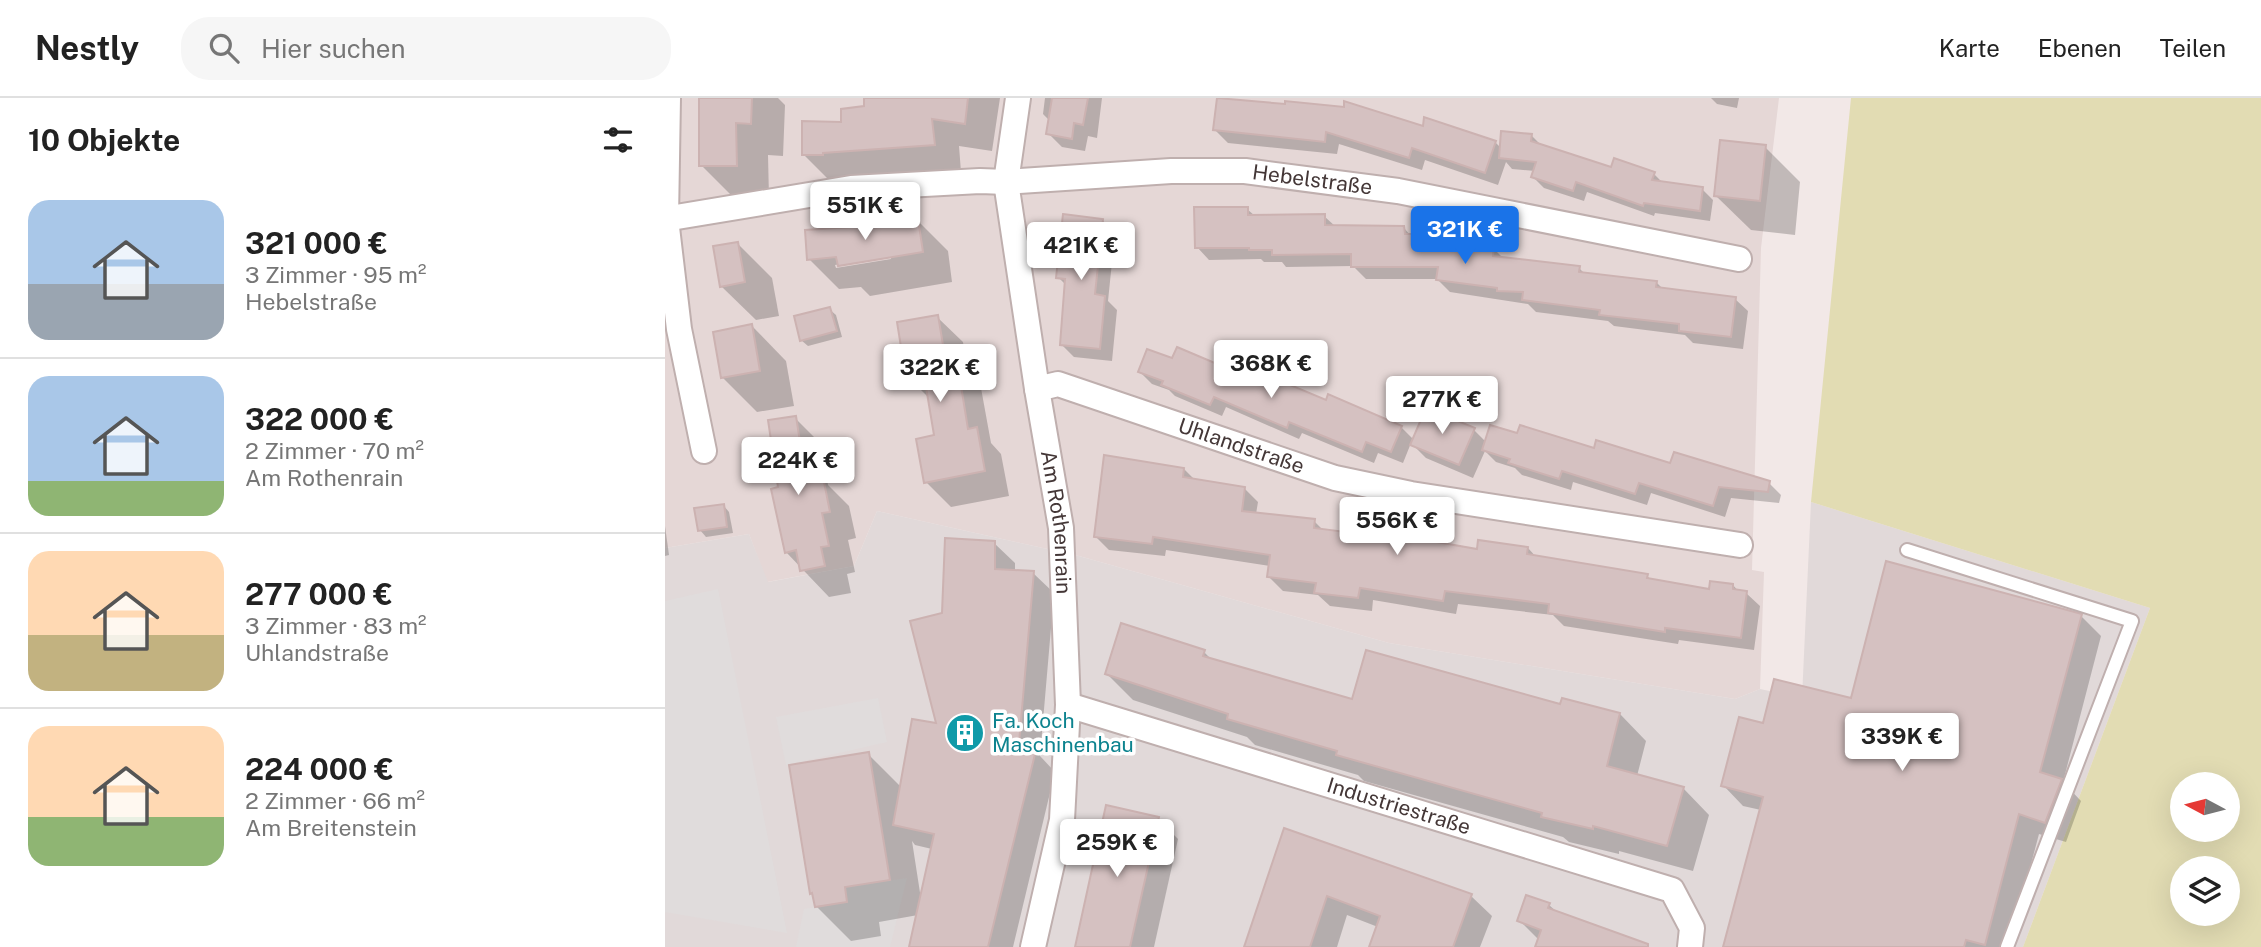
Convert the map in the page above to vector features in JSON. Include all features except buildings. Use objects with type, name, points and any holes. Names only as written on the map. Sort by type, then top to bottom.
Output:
[{"type":"street","points":[[668,98],[665,219],[679,329],[704,451]]},
{"type":"street","name":"Am Rothenrain","points":[[1018,98],[1006,182],[1061,528],[1068,705],[1062,820],[1033,947]]},
{"type":"street","name":"Hebelstraße","points":[[665,219],[851,188],[1006,182],[1171,171],[1245,171],[1398,191],[1738,258]]},
{"type":"street","name":"Uhlandstraße","points":[[1037,388],[1058,384],[1335,478],[1411,494],[1739,545]]},
{"type":"street","name":"Industriestraße","points":[[1068,705],[1672,890],[1692,928],[1690,947]]},
{"type":"lane","points":[[1907,550],[2132,621],[2007,947]]},
{"type":"shaded area","points":[[665,98],[1779,98],[1761,248],[1752,570],[1764,572],[1760,689],[1735,699],[1389,643],[1079,556],[877,511],[854,566],[767,582],[749,534],[665,548]]},
{"type":"shaded area","points":[[1851,98],[2261,98],[2261,947],[2023,947],[2150,608],[1811,502]]},
{"type":"shaded area","points":[[1811,502],[2150,608],[2023,947],[665,947],[665,548],[749,534],[768,582],[854,566],[877,511],[1079,556],[1389,643],[1735,699],[1760,689],[1802,698]]},
{"type":"shaded area","points":[[718,589],[787,933],[665,912],[665,601]]},
{"type":"shaded area","points":[[878,698],[887,742],[786,765],[776,717]]},
{"type":"shaded area","points":[[907,878],[890,947],[796,947],[804,909],[847,902],[845,887]]},
{"type":"place","name":"Fa. Koch Maschinenbau","points":[[965,733]]}]
